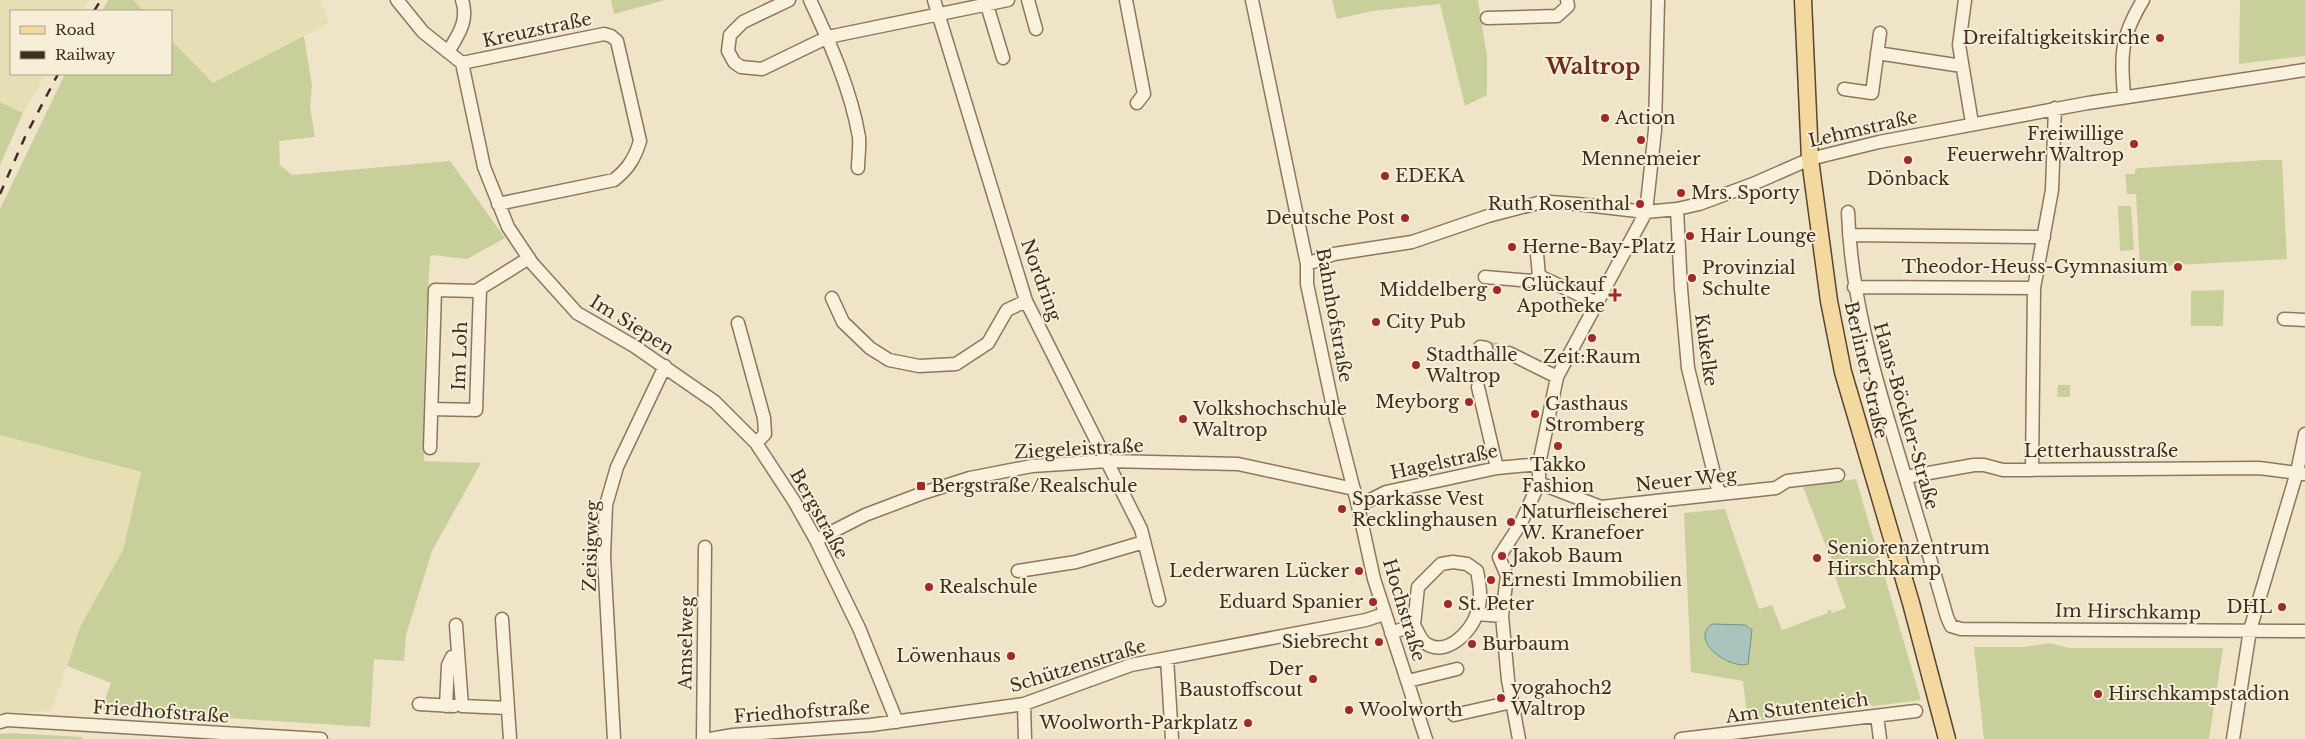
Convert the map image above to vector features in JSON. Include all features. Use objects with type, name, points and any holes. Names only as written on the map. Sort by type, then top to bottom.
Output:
[{"type":"main road","name":"Berliner Straße","points":[[1803,0],[1810,159],[1828,301],[1843,372],[1911,603],[1948,739]]},
{"type":"street","points":[[397,0],[424,32],[462,63]]},
{"type":"street","points":[[448,52],[464,26],[465,7],[462,0]]},
{"type":"street","points":[[789,0],[743,22],[730,35],[728,52],[734,62],[741,67],[762,69],[828,37],[1008,0]]},
{"type":"street","points":[[810,0],[828,37],[849,99],[859,139],[858,168]]},
{"type":"street","name":"Nordring","points":[[934,0],[1026,301],[1108,461],[1140,529],[1159,600]]},
{"type":"street","points":[[1028,0],[1036,29]]},
{"type":"street","points":[[1126,0],[1144,94],[1137,103]]},
{"type":"street","name":"Bahnhofstraße","points":[[1252,0],[1307,264],[1307,284],[1336,420],[1354,489]]},
{"type":"street","points":[[1486,18],[1557,16],[1568,6],[1567,0]]},
{"type":"street","points":[[1519,739],[1512,702],[1502,610],[1507,576],[1499,557],[1521,523],[1539,483],[1539,464],[1557,377],[1646,212],[1655,130],[1658,0]]},
{"type":"street","points":[[1965,0],[1959,45],[1972,123]]},
{"type":"street","points":[[2124,97],[2121,55],[2130,22],[2143,0]]},
{"type":"street","points":[[990,3],[1003,58]]},
{"type":"street","points":[[1844,89],[1877,94],[1877,53],[1880,33]]},
{"type":"street","name":"Kreuzstraße","points":[[462,63],[604,34],[611,36],[617,41],[640,141],[636,154],[626,171],[614,180],[498,204]]},
{"type":"street","points":[[1877,53],[1962,66]]},
{"type":"street","name":"Im Siepen","points":[[462,63],[484,167],[508,228],[529,258],[577,313],[665,366],[715,402],[756,443]]},
{"type":"street","name":"Lehmstraße","points":[[1307,264],[1334,254],[1412,242],[1488,216],[1538,203],[1568,203],[1646,212],[1677,209],[1699,204],[1753,184],[1810,159],[1878,142],[2055,108],[2305,70]]},
{"type":"street","points":[[2032,470],[2034,288],[2052,190],[2055,108]]},
{"type":"street","name":"Kukelke","points":[[1677,209],[1681,289],[1688,368],[1719,494]]},
{"type":"street","name":"Hans-Böckler-Straße","points":[[1848,212],[1848,236],[1854,286],[1867,351],[1951,626]]},
{"type":"street","points":[[1848,236],[2044,237]]},
{"type":"street","points":[[1537,254],[1539,276]]},
{"type":"street","name":"Im Loh","points":[[430,448],[435,290],[476,292],[529,258]]},
{"type":"street","points":[[1539,276],[1597,303]]},
{"type":"street","points":[[1485,277],[1533,281],[1539,276]]},
{"type":"street","points":[[1854,286],[2034,288]]},
{"type":"street","name":"Im Loh","points":[[432,409],[476,410],[480,289]]},
{"type":"street","points":[[832,298],[843,322],[870,348],[889,360],[919,366],[956,364],[988,343],[1007,310],[1026,301]]},
{"type":"street","points":[[2284,319],[2305,320]]},
{"type":"street","points":[[738,323],[764,418],[765,434],[756,443]]},
{"type":"street","points":[[1509,354],[1557,377]]},
{"type":"street","name":"Zeisigweg","points":[[614,739],[604,557],[606,505],[616,467],[665,366]]},
{"type":"street","points":[[1478,387],[1497,468]]},
{"type":"street","points":[[2233,739],[2250,630],[2301,473],[2305,434]]},
{"type":"street","name":"Bergstraße","points":[[756,443],[794,500],[816,540],[859,628],[897,722]]},
{"type":"street","name":"Ziegeleistraße","points":[[816,540],[864,515],[970,478],[1032,466],[1108,461],[1238,464],[1354,489]]},
{"type":"street","name":"Hagelstraße","points":[[1358,506],[1386,492],[1497,468],[1539,464]]},
{"type":"street","name":"Letterhausstraße","points":[[1906,478],[1974,465],[1984,465],[2003,470],[2259,468],[2301,473]]},
{"type":"street","name":"Neuer Weg","points":[[1539,483],[1601,507],[1776,488],[1786,481],[1838,475]]},
{"type":"street","name":"Hochstraße","points":[[1354,489],[1374,579],[1384,614],[1426,739]]},
{"type":"street","points":[[1018,571],[1076,562],[1144,542]]},
{"type":"street","name":"Amselweg","points":[[704,739],[705,547]]},
{"type":"street","points":[[1453,562],[1468,564],[1477,571],[1481,592],[1477,614],[1462,638],[1452,645],[1434,647],[1423,641],[1414,625],[1418,586],[1442,564],[1453,562]]},
{"type":"street","points":[[1477,614],[1502,610]]},
{"type":"street","name":"Schützenstraße","points":[[897,722],[1024,704],[1131,665],[1366,620],[1384,614]]},
{"type":"street","points":[[502,619],[510,739]]},
{"type":"street","points":[[456,625],[462,706]]},
{"type":"street","points":[[1391,633],[1414,625]]},
{"type":"street","name":"Im Hirschkamp","points":[[1951,626],[1962,629],[2305,631]]},
{"type":"street","points":[[446,706],[448,665],[452,658],[458,658]]},
{"type":"street","points":[[1167,658],[1172,739]]},
{"type":"street","points":[[1408,681],[1457,669]]},
{"type":"street","points":[[1454,715],[1512,702]]},
{"type":"street","points":[[419,704],[508,708]]},
{"type":"street","points":[[1024,704],[1025,739]]},
{"type":"street","name":"Am Stutenteich","points":[[1682,739],[1916,711]]},
{"type":"street","points":[[1877,716],[1880,739]]},
{"type":"street","name":"Friedhofstraße","points":[[0,722],[7,720],[321,739]]},
{"type":"street","name":"Friedhofstraße","points":[[710,739],[733,735],[897,722]]},
{"type":"shaded area","points":[[0,0],[89,0],[83,10],[10,10],[10,75],[45,75],[23,113],[0,102]]},
{"type":"shaded area","points":[[133,0],[320,0],[329,23],[213,83],[172,41],[172,10],[143,10]]},
{"type":"shaded area","points":[[0,435],[141,473],[123,550],[80,627],[51,711],[0,713]]},
{"type":"green space","points":[[108,0],[133,0],[143,10],[103,10]]},
{"type":"green space","points":[[611,0],[665,0],[614,14]]},
{"type":"green space","points":[[1332,0],[1478,0],[1487,56],[1487,95],[1465,106],[1440,4],[1372,11],[1337,19]]},
{"type":"green space","points":[[2240,0],[2305,0],[2305,56],[2239,64]]},
{"type":"green space","points":[[304,36],[312,86],[310,107],[315,137],[279,141],[280,165],[292,175],[450,161],[505,238],[467,259],[433,255],[430,257],[425,337],[424,461],[481,463],[432,551],[406,635],[404,661],[374,659],[370,727],[101,710],[111,683],[67,666],[80,627],[123,550],[141,472],[0,435],[0,209],[65,75],[172,75],[172,41],[213,83]]},
{"type":"green space","points":[[0,102],[23,113],[0,165]]},
{"type":"green space","points":[[2282,160],[2287,259],[2140,267],[2136,194],[2127,194],[2125,174],[2135,174],[2135,169],[2140,168]]},
{"type":"green space","points":[[2118,206],[2131,206],[2134,250],[2120,251]]},
{"type":"green space","points":[[2224,290],[2223,326],[2191,326],[2191,291]]},
{"type":"green space","points":[[2058,385],[2070,385],[2070,397],[2057,397]]},
{"type":"green space","points":[[1856,479],[1921,700],[1748,722],[1743,681],[1691,672],[1684,513],[1725,509],[1759,609],[1772,605],[1782,630],[1828,613],[1827,610],[1830,609],[1832,613],[1846,608],[1833,571],[1835,569],[1803,487]],"holes":[[[1712,624],[1749,627],[1730,661],[1710,648]]]},
{"type":"green space","name":"Hirschkampstadion","points":[[2049,643],[2070,648],[2223,648],[2209,739],[1984,739],[1974,647],[2024,647]]},
{"type":"green space","points":[[0,734],[82,737],[82,739],[0,739]]},
{"type":"water","points":[[1712,624],[1745,625],[1752,630],[1748,664],[1732,663],[1715,653],[1708,646],[1705,638],[1706,631]]},
{"type":"tunnel","points":[[1486,348],[1500,349],[1509,353]]},
{"type":"railway","points":[[95,10],[101,0]]},
{"type":"railway","points":[[0,194],[25,137],[57,75]]},
{"type":"place","name":"Dreifaltigkeitskirche","points":[[2160,38]]},
{"type":"place","name":"Action","points":[[1605,118]]},
{"type":"place","name":"Mennemeier","points":[[1641,140]]},
{"type":"place","name":"Freiwillige Feuerwehr Waltrop","points":[[2134,144]]},
{"type":"place","name":"Dönback","points":[[1908,160]]},
{"type":"place","name":"EDEKA","points":[[1385,176]]},
{"type":"place","name":"Mrs. Sporty","points":[[1681,193]]},
{"type":"place","name":"Ruth Rosenthal","points":[[1640,204]]},
{"type":"place","name":"Deutsche Post","points":[[1405,218]]},
{"type":"place","name":"Hair Lounge","points":[[1690,236]]},
{"type":"place","name":"Herne-Bay-Platz","points":[[1512,247]]},
{"type":"place","name":"Theodor-Heuss-Gymnasium","points":[[2178,267]]},
{"type":"place","name":"Provinzial Schulte","points":[[1692,278]]},
{"type":"place","name":"Middelberg","points":[[1497,290]]},
{"type":"place","name":"Glückauf Apotheke","points":[[1615,295]]},
{"type":"place","name":"City Pub","points":[[1376,322]]},
{"type":"place","name":"Zeit:Raum","points":[[1592,338]]},
{"type":"place","name":"Stadthalle Waltrop","points":[[1416,365]]},
{"type":"place","name":"Meyborg","points":[[1469,402]]},
{"type":"place","name":"Gasthaus Stromberg","points":[[1535,414]]},
{"type":"place","name":"Volkshochschule Waltrop","points":[[1183,419]]},
{"type":"place","name":"Takko Fashion","points":[[1558,446]]},
{"type":"place","name":"Bergstraße/Realschule","points":[[921,486]]},
{"type":"place","name":"Sparkasse Vest Recklinghausen","points":[[1342,509]]},
{"type":"place","name":"Naturfleischerei W. Kranefoer","points":[[1511,522]]},
{"type":"place","name":"Jakob Baum","points":[[1502,556]]},
{"type":"place","name":"Seniorenzentrum Hirschkamp","points":[[1817,558]]},
{"type":"place","name":"Lederwaren Lücker","points":[[1359,571]]},
{"type":"place","name":"Ernesti Immobilien","points":[[1491,580]]},
{"type":"place","name":"Realschule","points":[[929,587]]},
{"type":"place","name":"Eduard Spanier","points":[[1373,602]]},
{"type":"place","name":"St. Peter","points":[[1448,604]]},
{"type":"place","name":"DHL","points":[[2282,607]]},
{"type":"place","name":"Siebrecht","points":[[1379,642]]},
{"type":"place","name":"Burbaum","points":[[1472,644]]},
{"type":"place","name":"Löwenhaus","points":[[1011,656]]},
{"type":"place","name":"Der Baustoffscout","points":[[1313,679]]},
{"type":"place","name":"Hirschkampstadion","points":[[2098,694]]},
{"type":"place","name":"yogahoch2 Waltrop","points":[[1501,698]]},
{"type":"place","name":"Woolworth","points":[[1349,710]]},
{"type":"place","name":"Woolworth-Parkplatz","points":[[1248,723]]},
{"type":"district","name":"Waltrop","points":[[1593,66]]}]
